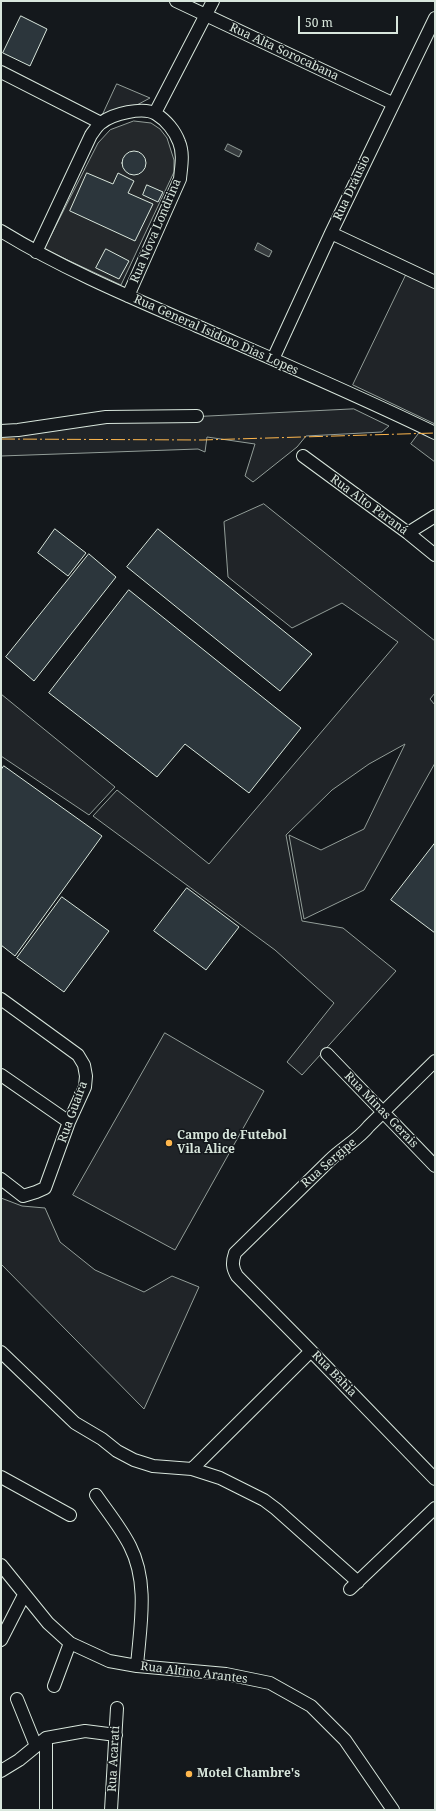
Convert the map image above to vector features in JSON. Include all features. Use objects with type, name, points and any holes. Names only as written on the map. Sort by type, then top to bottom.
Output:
[{"type":"street","name":"Rua Alta Sorocabana","points":[[176,1],[392,103]]},
{"type":"street","points":[[36,252],[91,135],[101,123],[118,114],[134,111],[155,113],[213,1]]},
{"type":"street","name":"Rua Dráusio","points":[[273,359],[392,103],[435,18]]},
{"type":"street","points":[[1,72],[101,123]]},
{"type":"street","name":"Rua Nova Londrina","points":[[128,296],[180,179],[182,160],[179,142],[168,123],[155,113]]},
{"type":"street","name":"Rua General Isidoro Dias Lopes","points":[[1,231],[36,252],[128,296],[377,405],[435,433]]},
{"type":"street","points":[[331,233],[435,282]]},
{"type":"street","points":[[1,431],[18,430],[106,417],[196,416]]},
{"type":"street","name":"Rua Alto Paraná","points":[[303,456],[408,533],[435,555]]},
{"type":"street","points":[[408,533],[435,516]]},
{"type":"street","name":"Rua Guaíra","points":[[1,999],[78,1055],[84,1065],[86,1076],[85,1087],[69,1122],[44,1188],[23,1196],[1,1179]]},
{"type":"street","name":"Rua Minas Gerais","points":[[327,1054],[435,1166]]},
{"type":"street","name":"Rua Sergipe","points":[[233,1269],[232,1260],[235,1253],[332,1158],[362,1134],[382,1112],[435,1061]]},
{"type":"street","points":[[1,1075],[69,1122]]},
{"type":"street","name":"Rua Bahia","points":[[233,1269],[237,1276],[435,1479]]},
{"type":"street","points":[[192,1470],[311,1351]]},
{"type":"street","points":[[1,1352],[75,1423],[102,1439],[117,1451],[134,1460],[153,1466],[192,1470],[220,1478],[264,1500],[354,1586],[435,1508]]},
{"type":"street","points":[[1,1477],[70,1514]]},
{"type":"street","points":[[96,1495],[130,1545],[137,1562],[142,1602],[137,1666]]},
{"type":"street","name":"Rua Altino Arantes","points":[[1,1565],[48,1623],[70,1643],[109,1661],[137,1666],[226,1674],[270,1683],[311,1706],[345,1740],[393,1810]]},
{"type":"street","points":[[1,1640],[24,1595]]},
{"type":"street","points":[[54,1686],[70,1643]]},
{"type":"street","points":[[17,1699],[36,1746]]},
{"type":"street","name":"Rua Acarati","points":[[111,1810],[117,1708]]},
{"type":"street","points":[[1,1771],[19,1760],[46,1738],[85,1731],[116,1735]]},
{"type":"street","points":[[46,1738],[46,1810]]},
{"type":"shaded area","points":[[117,84],[150,98],[135,106],[103,114]]},
{"type":"shaded area","points":[[134,121],[151,123],[160,129],[167,138],[174,160],[174,172],[121,285],[44,249],[98,143],[110,130]]},
{"type":"shaded area","points":[[228,144],[242,151],[239,157],[225,150]]},
{"type":"shaded area","points":[[258,243],[272,251],[269,257],[255,250]]},
{"type":"shaded area","points":[[407,273],[435,286],[435,424],[353,385]]},
{"type":"shaded area","points":[[354,409],[389,426],[382,432],[306,436],[297,447],[253,482],[245,476],[255,444],[207,437],[205,452],[198,449],[1,456],[1,434],[108,421]]},
{"type":"shaded area","points":[[423,428],[435,434],[435,462],[411,444]]},
{"type":"shaded area","points":[[264,504],[435,641],[435,693],[430,699],[435,705],[435,763],[364,890],[304,919],[289,835],[321,850],[364,829],[405,744],[369,764],[332,790],[286,835],[302,921],[343,928],[396,971],[302,1075],[287,1062],[334,1003],[275,950],[93,816],[117,790],[209,864],[398,642],[342,603],[292,628],[228,577],[224,522]]},
{"type":"shaded area","points":[[1,694],[115,787],[89,815],[1,756]]},
{"type":"shaded area","name":"Campo de Futebol Vila Alice","points":[[165,1033],[264,1091],[175,1250],[73,1195]]},
{"type":"shaded area","points":[[1,1198],[22,1206],[45,1208],[60,1242],[95,1270],[144,1292],[172,1276],[199,1287],[144,1409],[1,1264]]},
{"type":"building","points":[[21,16],[47,29],[30,66],[3,53]]},
{"type":"building","points":[[134,151],[142,155],[146,163],[142,171],[134,175],[126,171],[122,163],[126,155]]},
{"type":"building","points":[[87,173],[113,184],[118,173],[134,181],[128,193],[153,204],[135,241],[70,211]]},
{"type":"building","points":[[147,185],[163,192],[158,202],[143,195]]},
{"type":"building","points":[[106,249],[129,261],[119,279],[96,268]]},
{"type":"building","points":[[55,529],[86,553],[68,576],[38,553]]},
{"type":"building","points":[[158,529],[312,654],[280,691],[127,567]]},
{"type":"building","points":[[89,554],[116,577],[34,681],[6,657]]},
{"type":"building","points":[[129,590],[301,728],[249,793],[185,744],[157,777],[49,693]]},
{"type":"building","points":[[4,766],[102,836],[15,956],[1,945],[1,770]]},
{"type":"building","points":[[435,843],[435,933],[391,900]]},
{"type":"building","points":[[187,888],[239,927],[206,970],[154,931]]},
{"type":"building","points":[[62,897],[109,931],[64,992],[17,958]]},
{"type":"power","points":[[1,439],[202,440],[435,433]]},
{"type":"place","name":"Campo de Futebol Vila Alice","points":[[169,1143]]},
{"type":"place","name":"Motel Chambre's","points":[[189,1774]]}]
